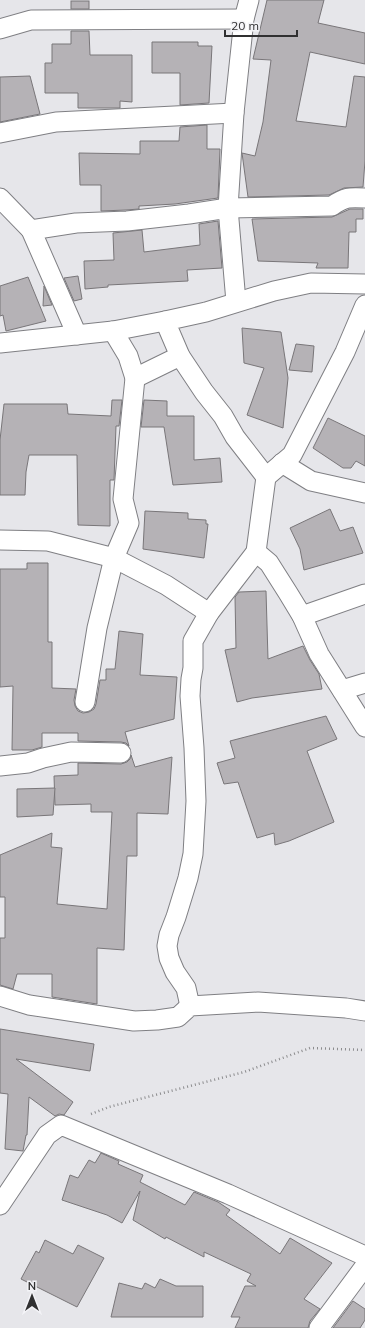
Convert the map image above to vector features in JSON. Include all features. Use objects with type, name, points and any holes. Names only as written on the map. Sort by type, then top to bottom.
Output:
[{"type":"street","points":[[236,302],[228,208],[234,113],[244,19],[250,0]]},
{"type":"street","points":[[0,29],[31,20],[244,19]]},
{"type":"street","points":[[0,133],[56,122],[234,113]]},
{"type":"street","points":[[0,198],[31,230],[77,335]]},
{"type":"street","points":[[31,230],[76,223],[189,214],[228,208],[332,206],[343,198],[365,198]]},
{"type":"street","points":[[0,343],[114,331],[206,312],[274,291],[311,283],[365,284]]},
{"type":"street","points":[[190,1006],[186,988],[175,972],[169,958],[167,946],[169,935],[188,878],[193,854],[196,801],[190,696],[193,668],[193,641],[209,614],[256,552],[266,477],[292,455],[345,352],[365,305]]},
{"type":"street","points":[[165,321],[180,356],[204,392],[223,416],[235,437],[266,477]]},
{"type":"street","points":[[85,702],[97,628],[114,558],[129,523],[123,499],[135,378],[128,356],[114,331]]},
{"type":"street","points":[[135,378],[180,356]]},
{"type":"street","points":[[282,463],[311,481],[365,493]]},
{"type":"street","points":[[0,540],[48,541],[114,558],[166,585],[209,614]]},
{"type":"street","points":[[256,552],[269,563],[302,616],[320,654],[365,727]]},
{"type":"street","points":[[302,616],[365,594]]},
{"type":"street","points":[[342,690],[365,683]]},
{"type":"street","points":[[0,766],[28,763],[71,752],[121,753]]},
{"type":"street","points":[[0,996],[29,1005],[134,1021],[178,1017],[190,1006],[258,1002],[346,1008],[365,1011]]},
{"type":"street","points":[[0,1205],[47,1135],[61,1125],[228,1194],[365,1256]]},
{"type":"street","points":[[319,1328],[365,1266]]},
{"type":"path","points":[[61,1125],[109,1107],[244,1072],[310,1048],[365,1050]]},
{"type":"building","points":[[267,0],[324,0],[318,23],[365,33],[365,64],[310,52],[296,121],[346,127],[354,76],[365,77],[365,161],[363,187],[344,188],[329,195],[248,197],[242,153],[255,156],[263,122],[271,60],[253,59]]},
{"type":"building","points":[[71,1],[89,1],[89,9],[71,9]]},
{"type":"building","points":[[71,31],[89,31],[90,55],[132,55],[132,102],[120,101],[120,108],[78,108],[78,93],[45,93],[45,63],[52,63],[52,44],[71,44]]},
{"type":"building","points":[[152,42],[198,42],[198,46],[212,46],[209,103],[180,105],[180,73],[152,73]]},
{"type":"building","points":[[30,76],[40,114],[0,122],[0,77]]},
{"type":"building","points":[[207,125],[207,149],[220,149],[218,198],[175,204],[139,206],[139,209],[101,211],[101,185],[80,185],[79,153],[140,154],[140,141],[179,141],[180,127]]},
{"type":"building","points":[[350,209],[363,209],[363,219],[356,219],[356,232],[349,232],[348,268],[316,268],[318,263],[258,261],[252,219],[332,217]]},
{"type":"building","points":[[218,221],[222,268],[187,270],[188,281],[108,285],[108,287],[85,289],[84,261],[114,260],[113,233],[142,230],[144,252],[200,245],[199,224]]},
{"type":"building","points":[[78,276],[82,299],[74,301],[64,278]]},
{"type":"building","points":[[28,277],[46,321],[6,331],[3,315],[0,316],[0,286]]},
{"type":"building","points":[[44,286],[52,305],[43,306]]},
{"type":"building","points":[[242,328],[281,332],[288,378],[283,428],[247,415],[264,368],[244,363]]},
{"type":"building","points":[[296,344],[314,346],[312,372],[289,370]]},
{"type":"building","points":[[112,400],[122,400],[119,426],[116,426],[114,480],[110,480],[110,526],[78,525],[77,455],[29,455],[26,472],[25,495],[0,495],[0,440],[4,404],[67,404],[68,414],[111,416]]},
{"type":"building","points":[[144,400],[167,401],[167,416],[194,416],[194,460],[220,458],[222,482],[173,485],[164,427],[141,427]]},
{"type":"building","points":[[328,418],[365,436],[365,466],[356,461],[351,468],[343,468],[313,448]]},
{"type":"building","points":[[330,509],[340,531],[353,527],[363,553],[304,570],[300,549],[290,528]]},
{"type":"building","points":[[145,511],[188,513],[188,519],[206,520],[206,524],[208,524],[204,558],[143,549]]},
{"type":"building","points":[[27,563],[48,563],[48,642],[52,642],[52,688],[76,689],[74,700],[75,706],[78,711],[83,713],[89,712],[94,709],[96,704],[100,680],[106,680],[106,669],[115,669],[119,631],[143,634],[140,675],[177,677],[174,719],[125,732],[129,746],[126,743],[121,742],[78,741],[78,733],[42,733],[42,747],[32,750],[12,750],[13,686],[0,687],[0,569],[27,569]]},
{"type":"building","points":[[266,591],[268,659],[303,646],[319,674],[322,689],[252,698],[237,702],[225,650],[236,648],[235,597],[239,592]]},
{"type":"building","points":[[326,716],[337,739],[307,751],[334,822],[289,841],[275,845],[274,833],[257,838],[238,782],[224,784],[217,763],[235,758],[230,741]]},
{"type":"building","points":[[131,755],[135,767],[172,757],[168,814],[137,813],[137,856],[127,856],[124,950],[97,948],[97,1004],[52,997],[52,974],[17,974],[13,989],[0,985],[0,938],[5,938],[5,897],[0,897],[0,855],[52,833],[51,847],[62,848],[57,904],[107,909],[112,812],[91,812],[91,804],[55,805],[54,776],[78,775],[78,763],[121,764],[127,762]]},
{"type":"building","points":[[55,788],[53,815],[17,817],[17,789]]},
{"type":"building","points":[[0,1029],[94,1044],[90,1071],[16,1059],[73,1102],[64,1115],[59,1114],[55,1116],[29,1097],[27,1135],[23,1151],[5,1149],[8,1094],[0,1093]]},
{"type":"building","points":[[101,1153],[119,1161],[118,1164],[143,1175],[140,1182],[185,1205],[194,1192],[218,1202],[230,1210],[226,1215],[280,1254],[290,1238],[332,1263],[304,1299],[320,1309],[310,1321],[308,1328],[235,1328],[240,1317],[231,1317],[245,1286],[256,1286],[247,1281],[251,1274],[204,1252],[204,1257],[166,1237],[165,1239],[133,1220],[140,1191],[122,1223],[107,1215],[62,1200],[70,1175],[78,1178],[89,1160],[95,1163]]},
{"type":"building","points":[[45,1240],[73,1254],[78,1245],[104,1258],[77,1307],[21,1279],[36,1251],[39,1253]]},
{"type":"building","points":[[160,1279],[176,1286],[203,1286],[203,1317],[111,1317],[119,1283],[142,1289],[145,1283],[155,1288]]},
{"type":"building","points":[[353,1301],[365,1309],[365,1320],[360,1328],[333,1328]]}]
